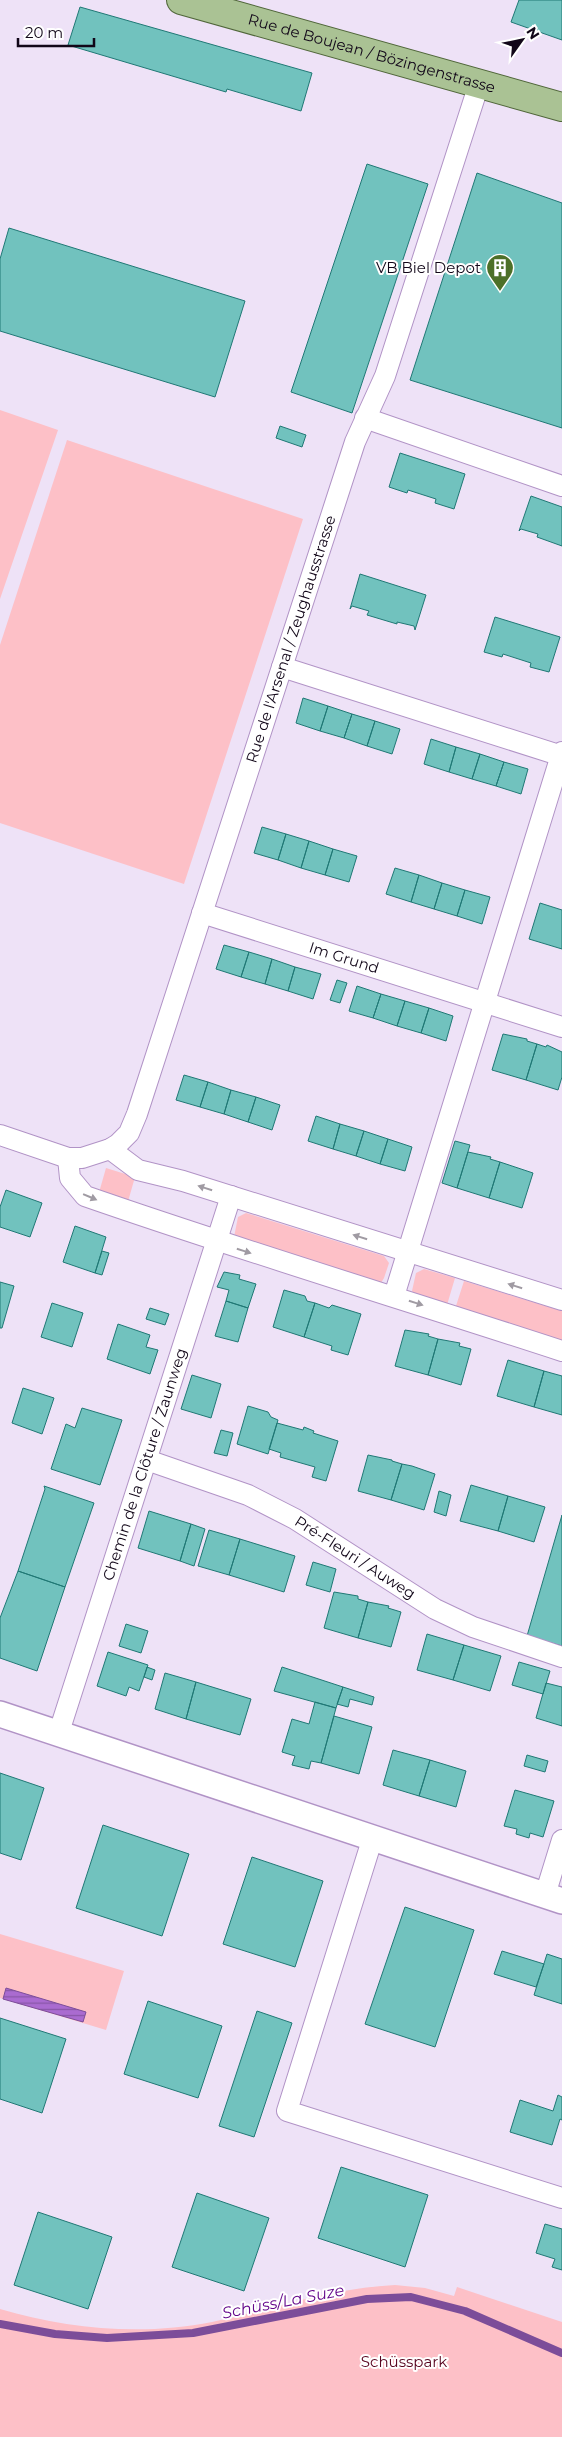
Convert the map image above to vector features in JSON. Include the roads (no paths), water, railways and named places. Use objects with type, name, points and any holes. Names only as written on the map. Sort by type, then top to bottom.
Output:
[{"type":"main road","name":"Rue de Boujean / Bözingenstrasse","points":[[181,0],[562,106]]},
{"type":"street","name":"Rue de l'Arsenal / Zeughausstrasse","points":[[68,1158],[82,1158],[110,1149],[125,1138],[137,1114],[355,442],[385,376],[479,84]]},
{"type":"street","points":[[366,418],[562,486]]},
{"type":"street","points":[[282,667],[562,754],[394,1296]]},
{"type":"street","name":"Im Grund","points":[[202,913],[562,1027]]},
{"type":"street","points":[[0,1135],[68,1158],[70,1178],[85,1196],[217,1242],[562,1350]]},
{"type":"street","points":[[110,1149],[138,1170],[231,1196],[562,1300]]},
{"type":"street","name":"Chemin de la Clôture / Zaunweg","points":[[59,1732],[231,1196]]},
{"type":"street","name":"Pré-Fleuri / Auweg","points":[[147,1460],[248,1495],[295,1519],[435,1609],[473,1627],[562,1657]]},
{"type":"street","points":[[0,1714],[59,1732],[554,1898],[562,1840]]},
{"type":"street","points":[[373,1837],[287,2111],[562,2198]]},
{"type":"waterway","name":"Schüss/La Suze","points":[[0,2324],[55,2334],[107,2338],[193,2333],[367,2299],[411,2297],[465,2311],[562,2353]]},
{"type":"place","name":"VB Biel Depot","points":[[500,292]]},
{"type":"park label","name":"Schüsspark","points":[[404,2362]]}]
